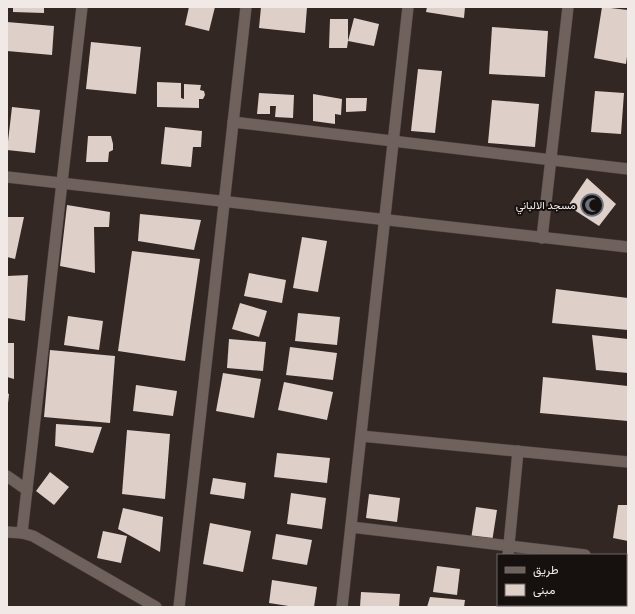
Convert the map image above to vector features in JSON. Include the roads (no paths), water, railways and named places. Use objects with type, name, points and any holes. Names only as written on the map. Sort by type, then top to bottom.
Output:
[{"type":"street","points":[[22,533],[82,7]]},
{"type":"street","points":[[179,607],[246,7]]},
{"type":"street","points":[[342,607],[408,7]]},
{"type":"street","points":[[542,238],[568,7]]},
{"type":"street","points":[[233,122],[628,169]]},
{"type":"street","points":[[7,177],[628,247]]},
{"type":"street","points":[[361,436],[628,462]]},
{"type":"street","points":[[508,550],[518,452]]},
{"type":"street","points":[[7,476],[27,490]]},
{"type":"street","points":[[351,527],[508,550],[570,554]]},
{"type":"street","points":[[7,532],[22,533],[41,541],[156,607]]},
{"type":"place","name":"مسجد الالباني","points":[[592,205]]}]
